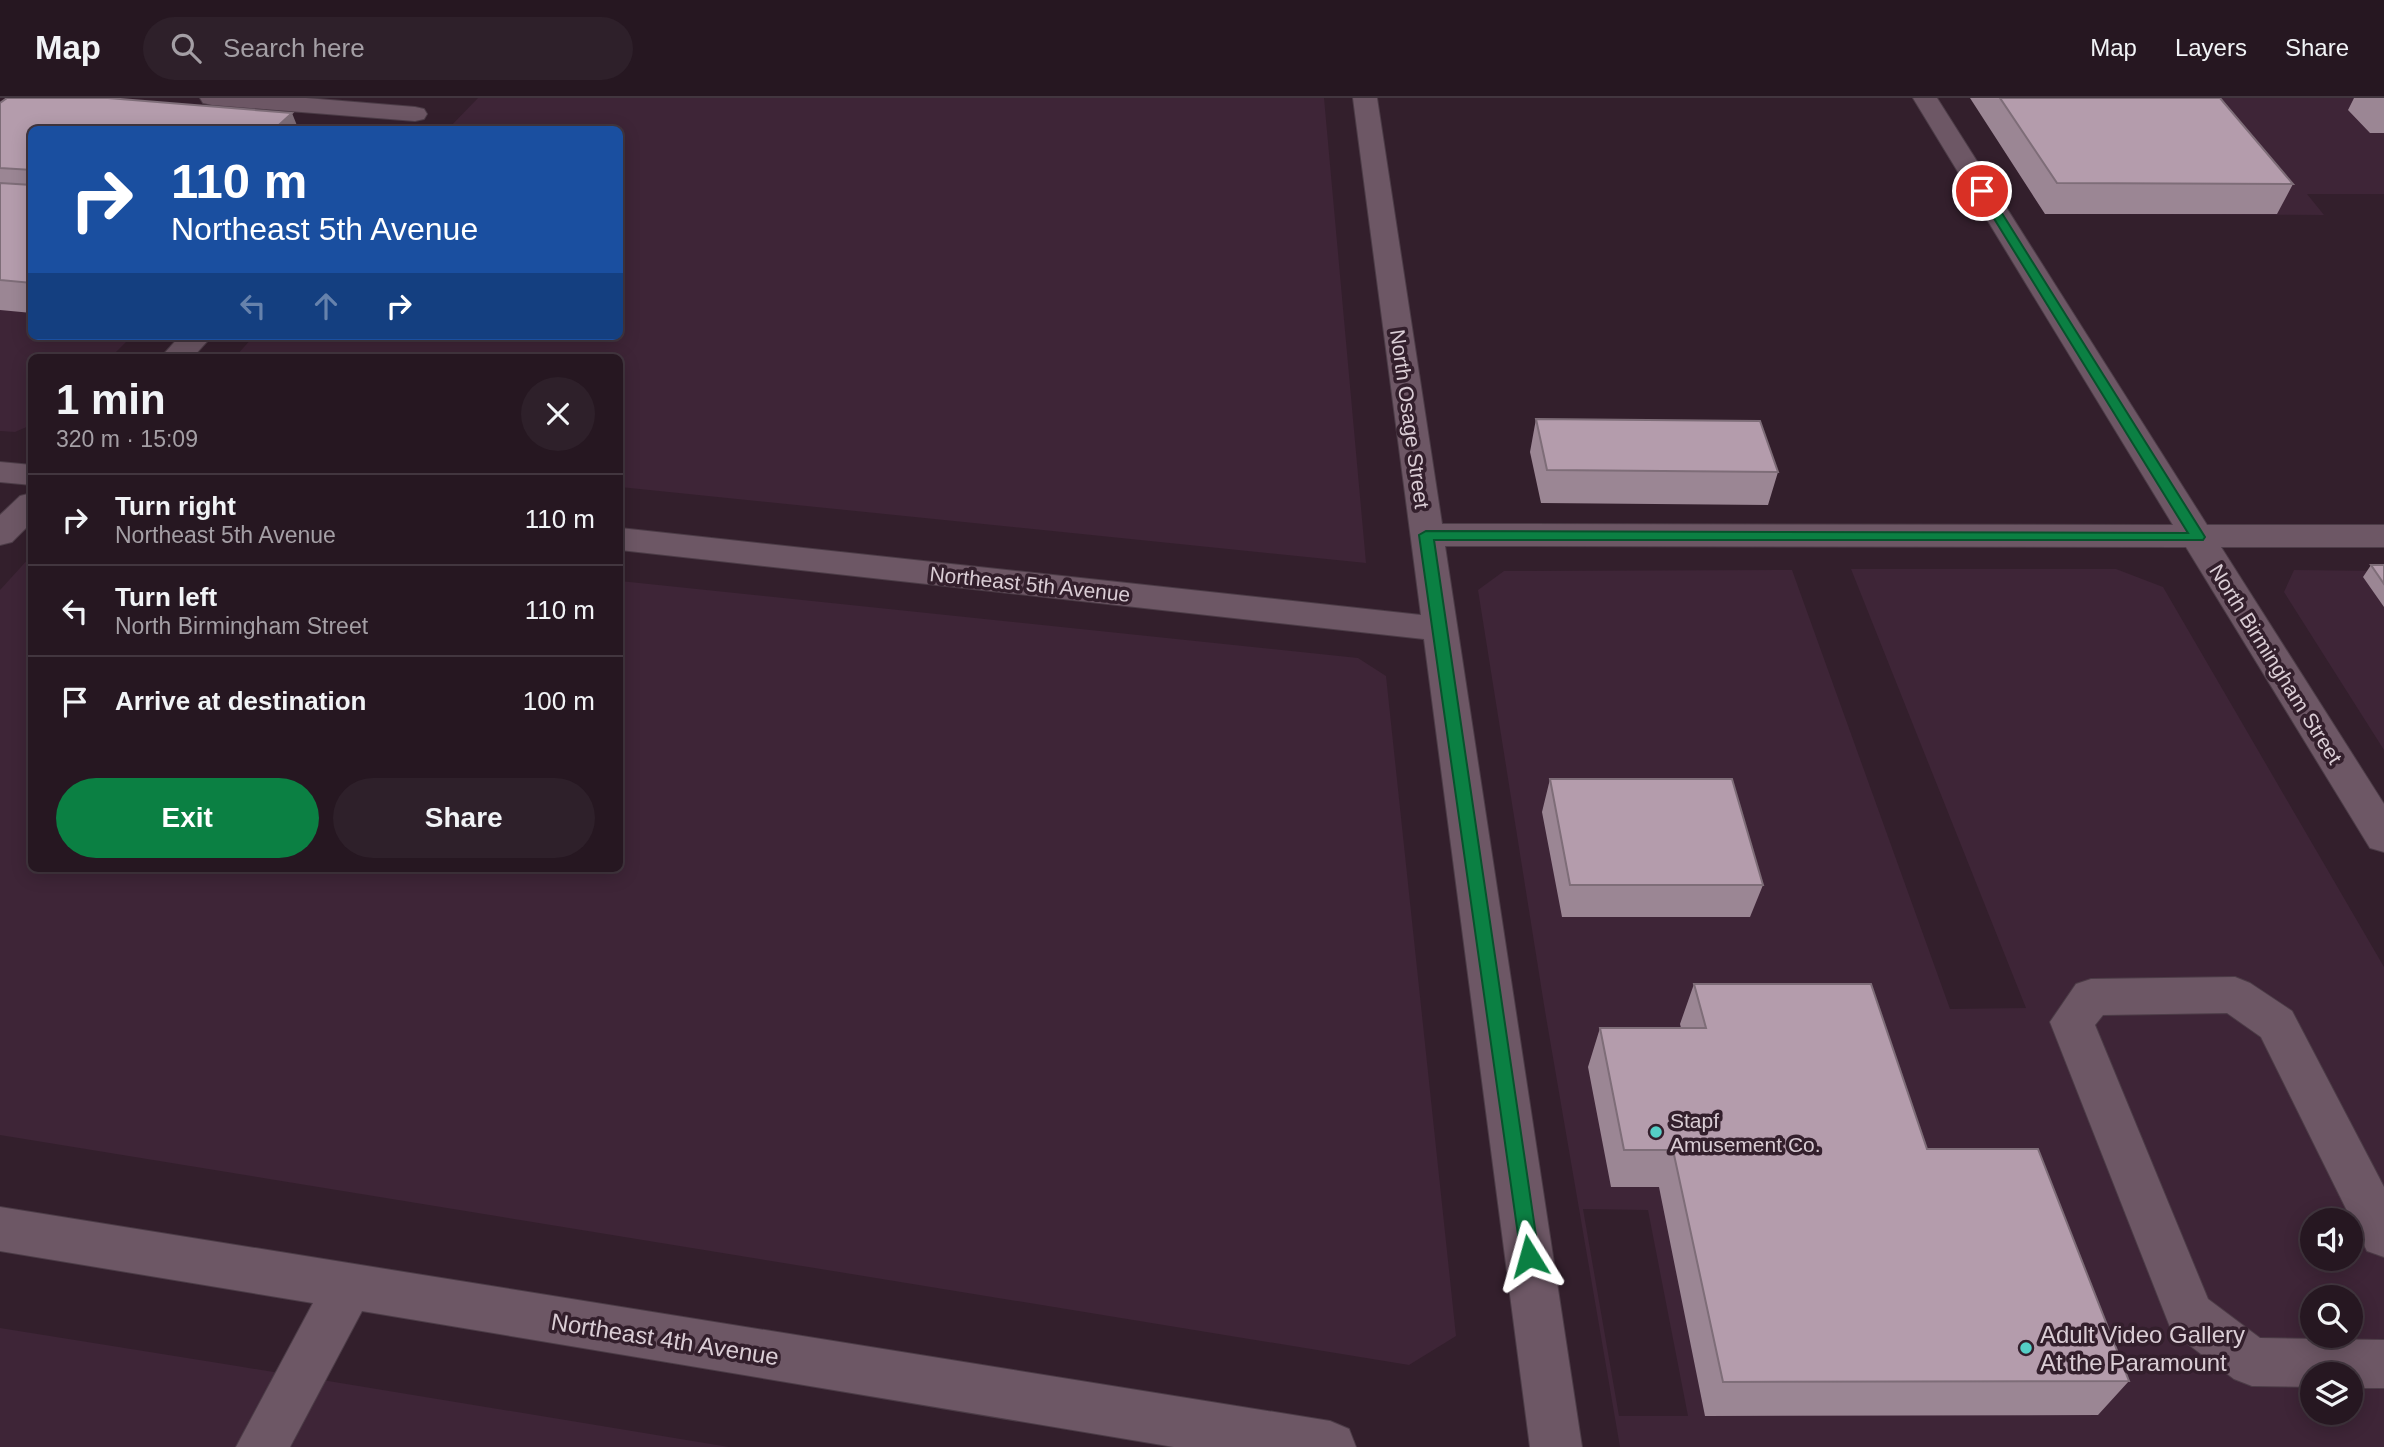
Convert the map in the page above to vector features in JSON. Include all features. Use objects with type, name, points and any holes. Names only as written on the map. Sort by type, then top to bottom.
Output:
[{"type":"street","points":[[212,98],[416,114]]},
{"type":"street","name":"North Osage Street","points":[[1365,98],[1556,1447]]},
{"type":"street","name":"North Birmingham Street","points":[[1925,98],[2384,837]]},
{"type":"street","points":[[179,354],[193,340]]},
{"type":"street","points":[[0,472],[28,475]]},
{"type":"street","points":[[0,534],[28,507]]},
{"type":"street","points":[[1426,535],[2384,536]]},
{"type":"street","name":"Northeast 5th Avenue","points":[[623,539],[1441,629]]},
{"type":"street","points":[[2384,1235],[2277,1024],[2235,995],[2091,997],[2072,1022],[2190,1315],[2252,1362],[2384,1364]]},
{"type":"street","name":"Northeast 4th Avenue","points":[[0,1229],[1330,1447]]},
{"type":"street","points":[[262,1447],[349,1287]]},
{"type":"shaded area","points":[[478,98],[1324,98],[1366,563],[623,487],[623,354],[238,354],[250,340],[623,340],[623,126],[451,126]]},
{"type":"shaded area","points":[[1971,98],[2384,98],[2384,194],[2307,194],[2324,215],[2045,214]]},
{"type":"shaded area","points":[[0,104],[273,126],[28,126],[28,340],[128,340],[114,354],[28,354],[28,426],[15,432],[0,431]]},
{"type":"shaded area","points":[[28,559],[28,872],[623,872],[623,581],[1358,658],[1386,676],[1456,1336],[1409,1365],[0,1135],[0,590]]},
{"type":"shaded area","points":[[1851,569],[2116,569],[2163,587],[2384,967],[2384,1447],[1620,1447],[1545,1011],[1478,590],[1504,571],[1792,570],[1950,1009],[2026,1008]],"holes":[[[1583,1209],[1648,1210],[1688,1416],[1619,1416]]]},
{"type":"shaded area","points":[[2294,570],[2384,571],[2384,750],[2284,592]]},
{"type":"shaded area","points":[[0,1328],[237,1366],[729,1447],[0,1447]]},
{"type":"building","points":[[7,98],[108,98],[292,113],[280,124],[301,126],[28,126],[28,170],[0,168],[0,103]]},
{"type":"building","points":[[2000,98],[2220,98],[2293,184],[2057,183]]},
{"type":"building","points":[[0,183],[28,185],[28,283],[0,280]]},
{"type":"building","points":[[1536,419],[1760,421],[1778,472],[1547,470]]},
{"type":"building","points":[[2371,565],[2384,565],[2384,584]]},
{"type":"building","points":[[1550,779],[1732,779],[1763,885],[1570,885]]},
{"type":"building","points":[[1694,984],[1871,984],[1927,1149],[2038,1149],[2129,1381],[1723,1382],[1673,1150],[1624,1150],[1600,1028],[1706,1028]]},
{"type":"place","name":"Stapf Amusement Co.","points":[[1656,1132]]},
{"type":"place","name":"Adult Video Gallery At the Paramount","points":[[2026,1348]]},
{"type":"route","points":[[1529,1256],[1426,535],[2198,537],[1982,191]]}]
